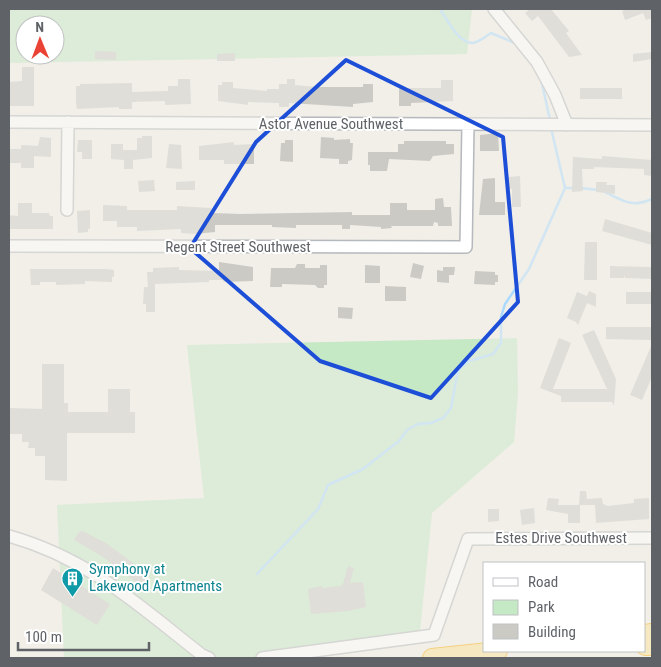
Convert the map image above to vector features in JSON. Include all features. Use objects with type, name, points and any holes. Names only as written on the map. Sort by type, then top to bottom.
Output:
[{"type":"highway","points":[[432,658],[489,652]]},
{"type":"street","points":[[494,9],[537,62],[555,95],[567,125]]},
{"type":"street","name":"Astor Avenue Southwest","points":[[9,122],[652,125]]},
{"type":"street","points":[[67,210],[68,122]]},
{"type":"street","name":"Regent Street Southwest","points":[[9,246],[466,247],[468,124]]},
{"type":"street","points":[[9,536],[34,543],[66,556],[105,579],[202,655],[209,658]]},
{"type":"street","name":"Estes Drive Southwest","points":[[262,658],[434,635],[468,539],[471,538],[652,538]]},
{"type":"highlighted area","points":[[346,60],[503,137],[518,302],[431,398],[320,361],[190,248],[256,142]]},
{"type":"green space","points":[[9,9],[472,9],[467,54],[65,62],[65,15],[15,15],[15,63],[9,63]]},
{"type":"green space","points":[[517,338],[518,393],[514,442],[432,513],[420,631],[265,658],[64,658],[57,505],[204,498],[187,345]]},
{"type":"building","points":[[530,9],[551,9],[569,31],[566,33],[582,55],[569,57],[538,16],[532,21],[525,13]]},
{"type":"building","points":[[627,9],[652,9],[652,18],[646,20],[643,13],[625,20],[622,11]]},
{"type":"building","points":[[95,51],[116,52],[116,60],[95,59]]},
{"type":"building","points":[[652,52],[652,59],[633,62],[633,54]]},
{"type":"building","points":[[235,53],[235,61],[217,61],[217,54]]},
{"type":"building","points":[[22,67],[34,67],[34,106],[9,106],[9,82],[22,81]]},
{"type":"building","points":[[178,79],[190,79],[191,104],[165,105],[165,101],[132,102],[132,109],[119,109],[119,107],[77,109],[76,86],[80,86],[80,84],[132,83],[132,92],[168,91],[168,86],[178,86]]},
{"type":"building","points":[[287,79],[295,79],[295,85],[317,87],[363,87],[363,84],[373,84],[373,102],[353,104],[353,107],[289,103],[289,107],[279,107],[279,103],[248,102],[248,105],[218,101],[218,85],[222,85],[222,82],[233,82],[233,88],[267,91],[267,89],[279,89],[279,84],[287,84]]},
{"type":"building","points":[[441,80],[453,80],[453,101],[411,103],[411,106],[399,106],[399,88],[441,88]]},
{"type":"building","points":[[580,88],[622,88],[622,99],[580,99]]},
{"type":"building","points":[[498,133],[499,151],[480,151],[480,135]]},
{"type":"building","points":[[142,136],[152,136],[152,158],[133,160],[133,169],[124,169],[124,160],[111,159],[111,144],[123,144],[123,150],[137,150],[137,138],[142,138]]},
{"type":"building","points":[[40,137],[51,138],[51,157],[34,156],[34,168],[21,168],[21,163],[9,163],[9,149],[21,149],[21,145],[38,146]]},
{"type":"building","points":[[321,137],[334,138],[334,140],[350,139],[350,143],[353,143],[352,160],[348,161],[348,164],[339,164],[339,159],[320,158]]},
{"type":"building","points":[[78,140],[92,140],[92,159],[82,159],[82,152],[77,152]]},
{"type":"building","points":[[285,140],[293,140],[293,162],[280,161],[281,143],[285,143]]},
{"type":"building","points":[[404,141],[446,141],[446,144],[454,144],[454,154],[433,156],[430,161],[389,159],[387,171],[370,171],[368,152],[398,152],[398,144],[404,144]]},
{"type":"building","points":[[234,142],[234,145],[254,144],[254,164],[224,164],[224,160],[199,160],[199,146]]},
{"type":"building","points":[[169,144],[181,145],[182,169],[166,168]]},
{"type":"building","points":[[602,156],[652,160],[652,176],[644,175],[644,169],[594,167],[594,169],[582,169],[583,191],[572,192],[573,157],[602,159]]},
{"type":"building","points":[[520,176],[521,207],[512,207],[512,189],[509,189],[509,177]]},
{"type":"building","points":[[495,178],[495,202],[505,202],[505,215],[479,215],[483,179]]},
{"type":"building","points":[[154,180],[155,191],[139,192],[138,181]]},
{"type":"building","points":[[195,181],[195,190],[176,190],[176,182]]},
{"type":"building","points":[[596,182],[607,182],[606,185],[615,185],[615,194],[596,192]]},
{"type":"building","points":[[443,198],[444,207],[451,207],[452,226],[438,226],[438,223],[434,222],[433,226],[391,226],[392,228],[381,229],[381,227],[350,225],[350,229],[342,229],[342,225],[296,225],[296,228],[272,227],[272,225],[215,225],[215,232],[195,234],[181,233],[181,229],[137,231],[137,227],[117,227],[117,221],[103,221],[103,205],[127,206],[127,210],[177,210],[177,206],[211,208],[213,213],[240,214],[352,212],[352,215],[390,215],[390,203],[407,203],[407,210],[435,210],[435,199]]},
{"type":"building","points":[[18,203],[32,203],[32,213],[49,213],[50,216],[53,216],[53,229],[9,229],[9,215],[18,216]]},
{"type":"building","points":[[90,210],[90,229],[88,229],[88,232],[78,233],[77,211]]},
{"type":"building","points":[[605,219],[652,233],[652,245],[602,231]]},
{"type":"building","points":[[585,242],[597,242],[597,280],[584,280]]},
{"type":"building","points":[[219,262],[253,267],[253,281],[223,282],[223,280],[209,280],[209,282],[155,284],[155,312],[146,312],[146,304],[143,304],[144,287],[148,287],[147,272],[153,272],[153,268],[179,267],[179,270],[219,271]]},
{"type":"building","points":[[413,263],[424,266],[421,279],[410,277]]},
{"type":"building","points":[[297,264],[305,264],[305,268],[320,268],[320,265],[327,265],[327,285],[324,285],[324,288],[318,288],[315,285],[282,284],[282,287],[270,287],[271,268],[295,268]]},
{"type":"building","points":[[365,265],[380,266],[380,283],[365,283]]},
{"type":"building","points":[[610,266],[652,267],[652,279],[625,278],[625,275],[624,278],[610,278]]},
{"type":"building","points":[[443,267],[455,267],[454,275],[449,275],[449,283],[437,282],[437,270],[443,271]]},
{"type":"building","points":[[30,269],[106,269],[114,270],[114,277],[112,277],[112,282],[85,281],[85,284],[56,285],[56,282],[40,282],[40,285],[31,285]]},
{"type":"building","points":[[475,271],[495,272],[495,275],[498,275],[498,282],[495,282],[495,285],[474,284]]},
{"type":"building","points":[[385,286],[406,287],[406,301],[385,301]]},
{"type":"building","points":[[589,291],[596,294],[596,307],[587,303],[578,325],[567,318],[577,292],[587,296]]},
{"type":"building","points":[[626,292],[652,292],[652,304],[626,304]]},
{"type":"building","points":[[338,307],[353,308],[352,319],[338,318]]},
{"type":"building","points":[[606,327],[652,327],[652,340],[606,339]]},
{"type":"building","points":[[594,330],[616,379],[614,406],[612,402],[561,402],[561,396],[540,388],[559,338],[571,343],[553,389],[607,389],[582,335]]},
{"type":"building","points":[[652,344],[652,377],[642,400],[630,395]]},
{"type":"building","points":[[42,364],[64,364],[64,403],[68,403],[68,412],[108,412],[108,389],[130,389],[130,412],[135,412],[135,433],[67,433],[67,481],[45,480],[45,456],[35,456],[35,448],[28,448],[29,442],[22,442],[22,434],[9,434],[9,408],[42,409]]},
{"type":"building","points":[[580,491],[586,491],[587,499],[602,498],[603,504],[608,506],[634,503],[634,499],[649,498],[649,519],[596,523],[595,505],[579,505]]},
{"type":"building","points":[[548,498],[559,499],[558,505],[580,505],[580,523],[568,523],[568,514],[546,510]]},
{"type":"building","points":[[534,508],[535,523],[522,525],[520,510]]},
{"type":"building","points":[[488,509],[499,509],[499,521],[488,522]]},
{"type":"building","points":[[82,531],[106,543],[149,575],[141,586],[103,557],[74,540],[79,532]]},
{"type":"building","points":[[348,566],[354,568],[350,583],[363,582],[366,607],[348,611],[311,614],[308,589],[322,586],[322,588],[340,586],[343,584]]},
{"type":"building","name":"Symphony at Lakewood Apartments","points":[[53,568],[110,604],[97,625],[41,590]]},
{"type":"waterway","points":[[440,9],[458,35],[468,42],[473,43],[491,33],[515,43]]},
{"type":"waterway","points":[[541,79],[550,120]]},
{"type":"waterway","points":[[257,574],[318,509],[328,485],[363,469],[399,441],[407,430],[418,424],[431,423],[443,418],[451,408],[458,370],[469,361],[493,354],[501,343],[501,317],[505,304],[529,269],[565,188],[551,128]]},
{"type":"waterway","points":[[565,188],[575,188]]},
{"type":"waterway","points":[[581,188],[598,190]]},
{"type":"waterway","points":[[605,192],[623,201],[633,203],[652,199]]},
{"type":"place","name":"Symphony at Lakewood Apartments","points":[[73,597]]}]
